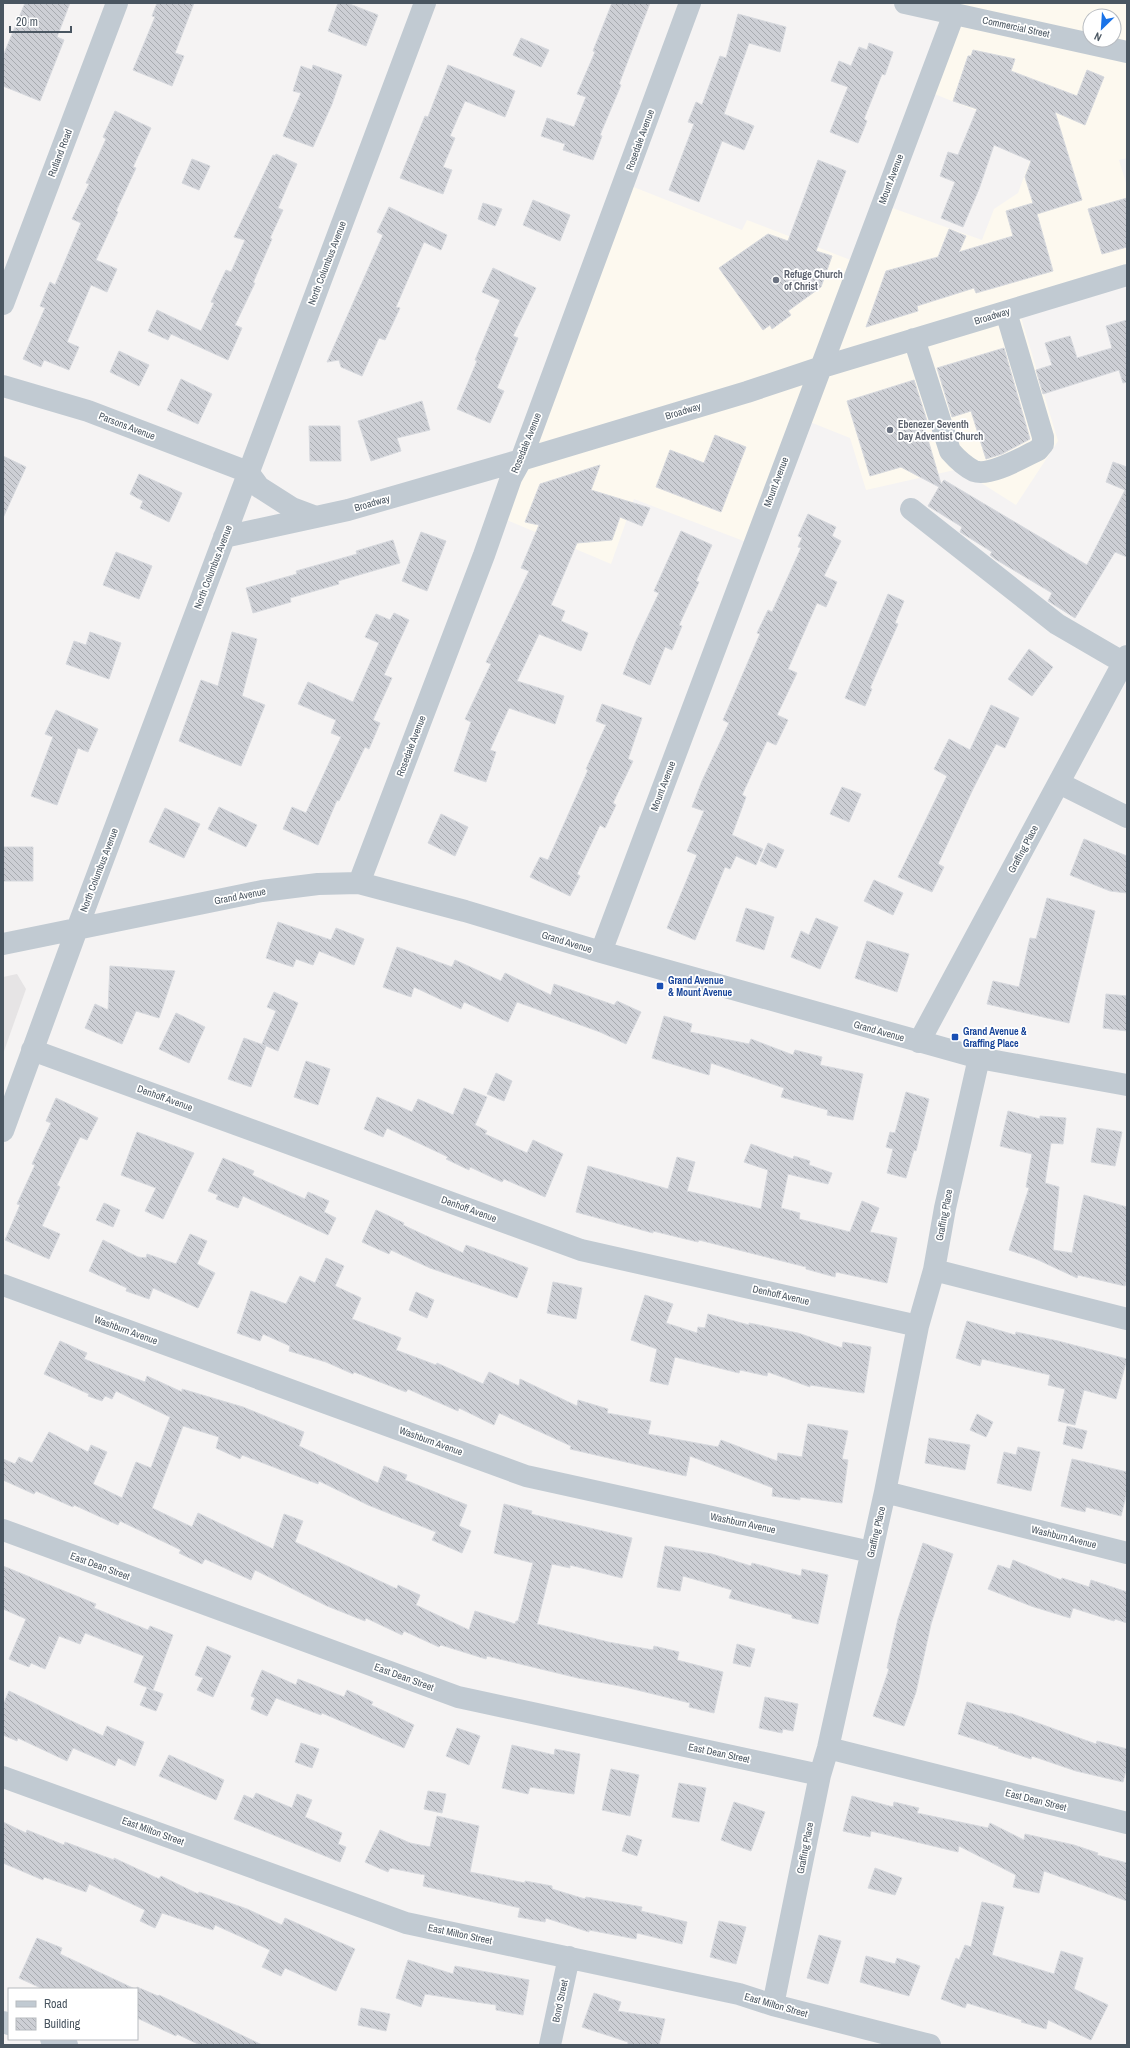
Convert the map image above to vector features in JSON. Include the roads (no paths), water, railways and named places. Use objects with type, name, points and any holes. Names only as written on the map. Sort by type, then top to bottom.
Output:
[{"type":"street","name":"Rutland Road","points":[[3,304],[117,3]]},
{"type":"street","name":"North Columbus Avenue","points":[[3,1131],[77,929],[425,3]]},
{"type":"street","name":"Rosedale Avenue","points":[[359,882],[484,555],[511,478],[521,460],[690,3]]},
{"type":"street","name":"Commercial Street","points":[[905,3],[1127,52]]},
{"type":"street","name":"Mount Avenue","points":[[601,952],[819,368],[954,14]]},
{"type":"street","name":"Broadway","points":[[224,537],[348,510],[521,460],[1127,275]]},
{"type":"street","points":[[914,339],[950,451],[962,464],[975,471],[988,473],[1038,450],[1043,444],[1043,437],[1006,312]]},
{"type":"street","name":"Parsons Avenue","points":[[3,386],[88,411],[248,472]]},
{"type":"street","points":[[248,472],[259,487],[275,498],[292,508],[316,517]]},
{"type":"street","points":[[911,509],[1057,624],[1125,660]]},
{"type":"street","name":"Graffing Place","points":[[919,1042],[1125,660]]},
{"type":"street","points":[[1059,783],[1127,817]]},
{"type":"street","name":"Grand Avenue","points":[[3,944],[262,891],[318,884],[359,882],[465,911],[601,952],[979,1058],[1127,1085]]},
{"type":"street","name":"Denhoff Avenue","points":[[32,1050],[581,1250],[918,1326]]},
{"type":"street","name":"Graffing Place","points":[[773,2005],[820,1775],[828,1748],[885,1492],[918,1326],[934,1270],[945,1208],[979,1058]]},
{"type":"street","points":[[934,1270],[1127,1319]]},
{"type":"street","name":"Washburn Avenue","points":[[3,1285],[526,1476],[871,1552]]},
{"type":"street","name":"Washburn Avenue","points":[[885,1492],[1127,1553]]},
{"type":"street","name":"East Dean Street","points":[[3,1530],[458,1697],[820,1775]]},
{"type":"street","name":"East Dean Street","points":[[828,1748],[1127,1823]]},
{"type":"street","name":"East Milton Street","points":[[3,1776],[406,1923],[739,1994],[773,2005],[930,2045]]},
{"type":"street","name":"Bond Street","points":[[550,2045],[569,1958]]},
{"type":"street","points":[[54,2040],[67,2045]]},
{"type":"place","name":"Refuge Church of Christ","points":[[776,280]]},
{"type":"place","name":"Ebenezer Seventh Day Adventist Church","points":[[890,430]]},
{"type":"place","name":"Grand Avenue & Mount Avenue","points":[[660,986]]},
{"type":"place","name":"Grand Avenue & Graffing Place","points":[[955,1037]]}]
